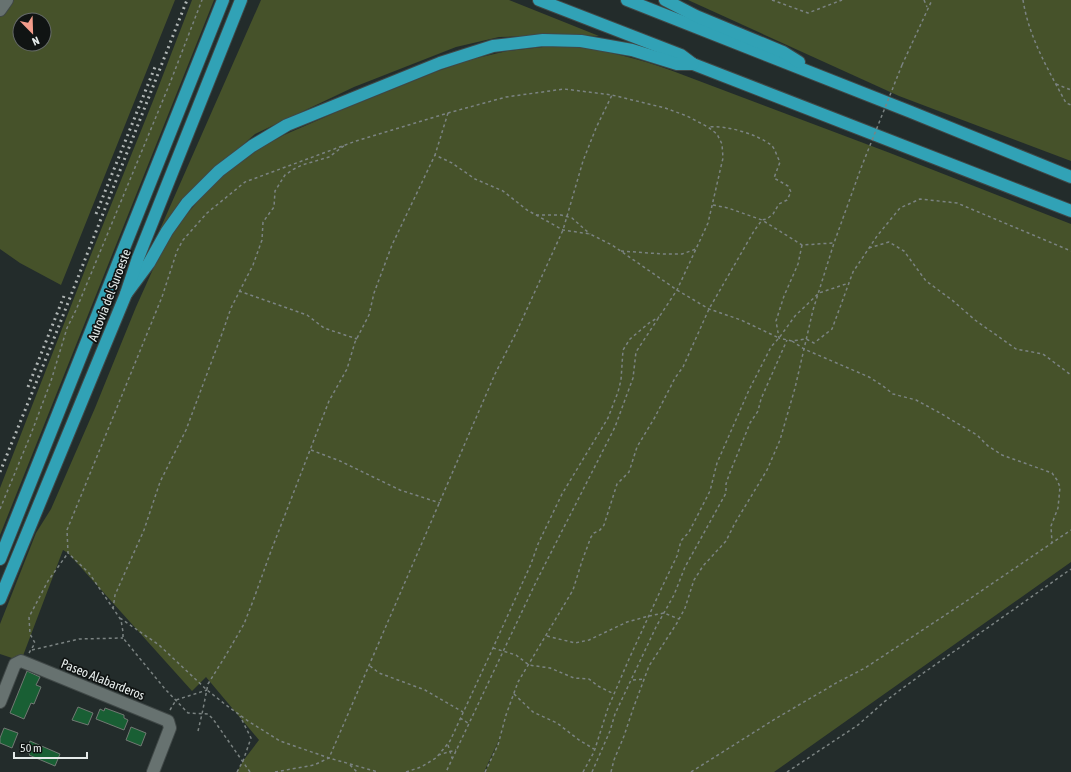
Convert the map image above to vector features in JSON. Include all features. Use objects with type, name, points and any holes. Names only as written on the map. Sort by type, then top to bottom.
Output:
[{"type":"highway","name":"Autovía del Suroeste","points":[[0,559],[223,0]]},
{"type":"highway","name":"Autovía del Suroeste","points":[[0,600],[126,294],[138,258],[241,0]]},
{"type":"highway","points":[[219,57],[229,49],[249,0]]},
{"type":"highway","points":[[539,0],[681,55],[693,64],[1071,211]]},
{"type":"highway","points":[[627,0],[1071,177]]},
{"type":"highway","points":[[664,0],[696,16],[783,52],[828,79]]},
{"type":"highway","points":[[126,294],[149,263],[167,231],[187,203],[219,171],[252,146],[287,125],[426,69],[493,46],[543,40],[588,42],[632,50],[677,64],[693,64]]},
{"type":"street","points":[[0,10],[7,0]]},
{"type":"street","points":[[0,702],[15,664],[21,661]]},
{"type":"street","name":"Paseo Alabarderos","points":[[21,661],[163,719]]},
{"type":"street","points":[[153,772],[170,728],[168,721],[163,719]]},
{"type":"path","points":[[0,509],[31,434],[67,328],[76,310],[160,108],[202,0]]},
{"type":"path","points":[[772,0],[808,13],[842,0]]},
{"type":"path","points":[[924,0],[928,8]]},
{"type":"path","points":[[610,772],[644,679],[650,666],[685,608],[694,580],[703,566],[726,541],[735,523],[767,470],[780,440],[795,388],[813,310],[834,243],[861,168],[902,65],[932,0]]},
{"type":"path","points":[[1023,0],[1026,18],[1038,50],[1066,103],[1071,105]]},
{"type":"path","points":[[1056,84],[1071,90]]},
{"type":"path","points":[[32,650],[35,643],[30,634],[29,617],[48,581],[68,553],[67,530],[162,297],[177,251],[183,240],[207,213],[245,182],[346,144],[506,97],[564,89],[612,96],[664,108],[687,116],[708,127],[717,134],[722,144],[723,158],[708,223],[677,290],[636,352],[633,378],[615,427],[540,575],[468,723],[446,772]]},
{"type":"path","points":[[275,772],[314,766],[329,758],[495,374],[516,333],[563,230],[583,161],[596,128],[612,96]]},
{"type":"path","points":[[198,730],[208,684],[244,624],[329,401],[346,369],[356,339],[369,315],[374,293],[392,245],[435,155],[448,113]]},
{"type":"path","points":[[485,772],[498,745],[506,715],[518,682],[574,590],[582,561],[594,533],[600,530],[604,525],[617,484],[629,472],[637,447],[683,366],[709,309],[754,231],[762,220],[767,219],[773,214],[779,204],[787,200],[791,192],[788,186],[774,178],[780,162],[772,146],[755,137],[729,127],[708,127]]},
{"type":"path","points":[[113,609],[115,595],[144,530],[160,482],[186,430],[231,308],[253,266],[262,240],[263,222],[274,208],[275,191],[286,175],[294,169],[329,157],[346,144]]},
{"type":"path","points":[[435,155],[452,163],[475,179],[503,191],[527,210],[563,230],[590,234]]},
{"type":"path","points":[[536,215],[567,216],[572,218],[590,234],[620,251],[677,290],[709,309],[736,318],[779,338],[792,341],[806,339],[814,343],[832,329],[853,272],[877,236],[900,208],[920,199],[957,203],[1071,251]]},
{"type":"path","points":[[713,205],[728,208],[762,220],[802,245],[834,243]]},
{"type":"path","points":[[869,248],[889,242],[904,251],[926,281],[952,300],[975,320],[1016,349],[1043,354],[1071,374]]},
{"type":"path","points":[[779,338],[776,321],[784,296],[798,264],[802,245]]},
{"type":"path","points":[[620,251],[682,254],[696,249]]},
{"type":"path","points":[[584,772],[594,750],[614,694],[662,584],[677,556],[681,541],[689,532],[710,491],[717,463],[749,390],[771,346],[779,338],[795,316],[819,293],[849,283]]},
{"type":"path","points":[[239,292],[307,315],[324,328],[356,339]]},
{"type":"path","points":[[438,756],[448,744],[562,494],[608,418],[622,380],[623,350],[630,339],[659,317]]},
{"type":"path","points":[[592,772],[610,731],[615,714],[674,595],[685,567],[726,493],[729,475],[750,423],[758,410],[761,399],[787,340]]},
{"type":"path","points":[[792,341],[804,349],[869,377],[893,394],[916,400],[977,435],[988,446],[1002,455],[1052,473],[1060,487],[1058,508],[1051,526],[1052,543]]},
{"type":"path","points":[[311,450],[340,461],[400,490],[440,503]]},
{"type":"path","points":[[691,772],[877,660],[1071,530]]},
{"type":"path","points":[[68,553],[89,573],[121,620],[123,632],[122,638],[164,689],[188,713],[208,714],[250,772]]},
{"type":"path","points":[[787,772],[858,724],[884,702],[922,674],[1071,569]]},
{"type":"path","points":[[546,636],[575,643],[589,640],[627,622],[648,616],[664,613],[679,619]]},
{"type":"path","points":[[118,617],[159,645],[207,690],[239,714],[280,741],[289,746],[378,772]]},
{"type":"path","points":[[21,661],[23,657],[32,650],[80,639],[122,638]]},
{"type":"path","points":[[493,648],[516,655],[529,665],[550,668],[574,678],[589,679],[598,686],[614,694]]},
{"type":"path","points":[[370,665],[379,673],[425,690],[463,712]]},
{"type":"path","points":[[632,680],[644,679]]},
{"type":"path","points":[[163,719],[176,700],[207,690]]},
{"type":"path","points":[[514,694],[533,712],[557,723],[594,750]]},
{"type":"path","points":[[237,772],[243,761],[250,738],[239,714]]},
{"type":"path","points":[[460,718],[468,723]]},
{"type":"path","points":[[448,744],[452,758]]},
{"type":"path","points":[[406,772],[420,767],[438,756],[456,750]]},
{"type":"path","points":[[348,763],[357,772]]},
{"type":"green space","points":[[0,0],[175,0],[61,285],[20,263],[0,249]]},
{"type":"green space","points":[[192,0],[214,0],[0,535],[0,488]]},
{"type":"green space","points":[[261,0],[509,0],[599,36],[561,35],[499,37],[456,47],[354,87],[255,134],[181,200],[150,252]]},
{"type":"green space","points":[[688,0],[1071,0],[1071,161],[899,96]]},
{"type":"green space","points":[[543,47],[573,47],[601,51],[624,56],[670,70],[890,153],[1071,224],[1071,562],[774,772],[485,772],[504,729],[484,772],[237,772],[243,761],[259,740],[206,677],[192,691],[68,553],[63,550],[21,661],[0,654],[0,624],[36,533],[51,509],[95,408],[136,307],[154,267],[169,239],[187,214],[205,193],[226,173],[262,147],[284,135],[339,111],[438,71],[473,59],[507,51]]},
{"type":"building","points":[[27,671],[40,677],[36,685],[41,687],[34,704],[31,703],[24,719],[10,713]]},
{"type":"building","points":[[78,707],[93,713],[88,725],[72,720]]},
{"type":"building","points":[[105,708],[124,715],[124,718],[128,720],[124,730],[96,719],[100,709],[104,711]]},
{"type":"building","points":[[131,727],[146,733],[141,746],[126,740]]},
{"type":"building","points":[[4,728],[18,733],[12,748],[0,743],[0,738]]},
{"type":"building","points":[[30,741],[60,754],[55,766],[29,755],[30,754],[26,752]]},
{"type":"railway","points":[[0,472],[187,0]]},
{"type":"railway","points":[[96,214],[155,67]]},
{"type":"railway","points":[[28,387],[64,296]]}]
